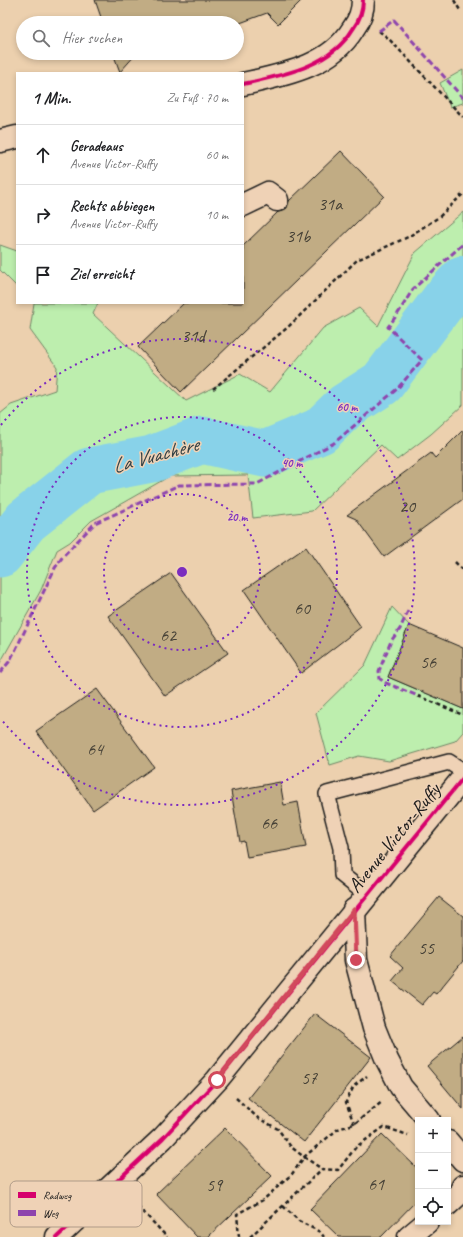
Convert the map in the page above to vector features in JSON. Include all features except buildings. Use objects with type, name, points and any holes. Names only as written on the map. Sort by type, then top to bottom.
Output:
[{"type":"street","points":[[244,84],[291,73],[321,60],[349,37],[358,22],[363,0]]},
{"type":"street","points":[[0,141],[16,137]]},
{"type":"street","points":[[244,204],[268,193],[277,200]]},
{"type":"street","name":"Avenue Victor-Ruffy","points":[[117,1181],[163,1138],[217,1080],[463,778]]},
{"type":"street","name":"Avenue Victor-Ruffy","points":[[361,903],[356,960],[374,1028],[387,1060],[402,1087],[427,1117]]},
{"type":"street","points":[[451,1146],[463,1160]]},
{"type":"street","points":[[409,1237],[423,1225]]},
{"type":"street","name":"Avenue Victor-Ruffy","points":[[57,1237],[68,1227]]},
{"type":"lane","points":[[361,903],[342,875],[341,848],[327,794],[449,762],[463,771]]},
{"type":"path","points":[[454,0],[461,12]]},
{"type":"path","points":[[379,31],[388,38],[463,117]]},
{"type":"path","points":[[213,389],[287,328],[357,260],[408,237],[440,217],[463,194]]},
{"type":"path","points":[[455,562],[463,570]]},
{"type":"path","points":[[418,696],[463,715]]},
{"type":"path","points":[[354,1124],[346,1102],[354,1086],[387,1060]]},
{"type":"path","points":[[239,1237],[237,1214],[263,1200],[292,1174],[304,1157],[338,1129],[354,1124],[402,1087]]},
{"type":"path","points":[[236,1098],[258,1118],[278,1128],[291,1147],[322,1169],[338,1170],[356,1147],[384,1127],[411,1136]]},
{"type":"path","points":[[250,1237],[322,1169]]},
{"type":"path","points":[[283,1206],[299,1221],[320,1232],[324,1237]]},
{"type":"path","points":[[142,1211],[167,1237]]},
{"type":"green space","points":[[463,70],[463,103],[450,107],[440,83]]},
{"type":"green space","points":[[463,212],[463,405],[431,434],[397,460],[381,445],[312,511],[253,518],[248,475],[170,476],[91,521],[70,542],[57,550],[41,590],[0,663],[0,414],[11,405],[55,390],[57,367],[30,330],[34,304],[98,304],[93,314],[186,401],[240,374],[270,392],[323,328],[359,308],[378,326],[415,253]]},
{"type":"green space","points":[[0,245],[16,251],[16,286],[0,270]]},
{"type":"green space","points":[[392,607],[409,625],[388,677],[463,709],[463,732],[455,741],[389,761],[359,756],[330,765],[316,713],[365,665]]},
{"type":"waterway","name":"La Vuachère","points":[[0,554],[26,521],[89,471],[152,459],[202,440],[265,454],[320,431],[346,406],[382,383],[445,299],[463,279]]},
{"type":"marked path","points":[[379,31],[394,20],[463,98]]},
{"type":"marked path","points":[[0,673],[9,662],[16,649],[55,568],[63,556],[95,523],[179,485],[257,484],[334,443],[397,389],[422,360],[388,327],[413,289],[463,244]]},
{"type":"marked path","points":[[408,611],[400,629],[391,641],[379,671],[380,679],[386,683],[418,696]]},
{"type":"cycle path","points":[[244,84],[289,73],[319,61],[332,52],[343,42],[355,26],[359,19],[363,0]]},
{"type":"cycle path","points":[[117,1181],[163,1138],[217,1080],[463,778]]},
{"type":"cycle path","points":[[57,1237],[68,1227]]},
{"type":"route","points":[[217,1080],[354,910],[356,960]]}]
